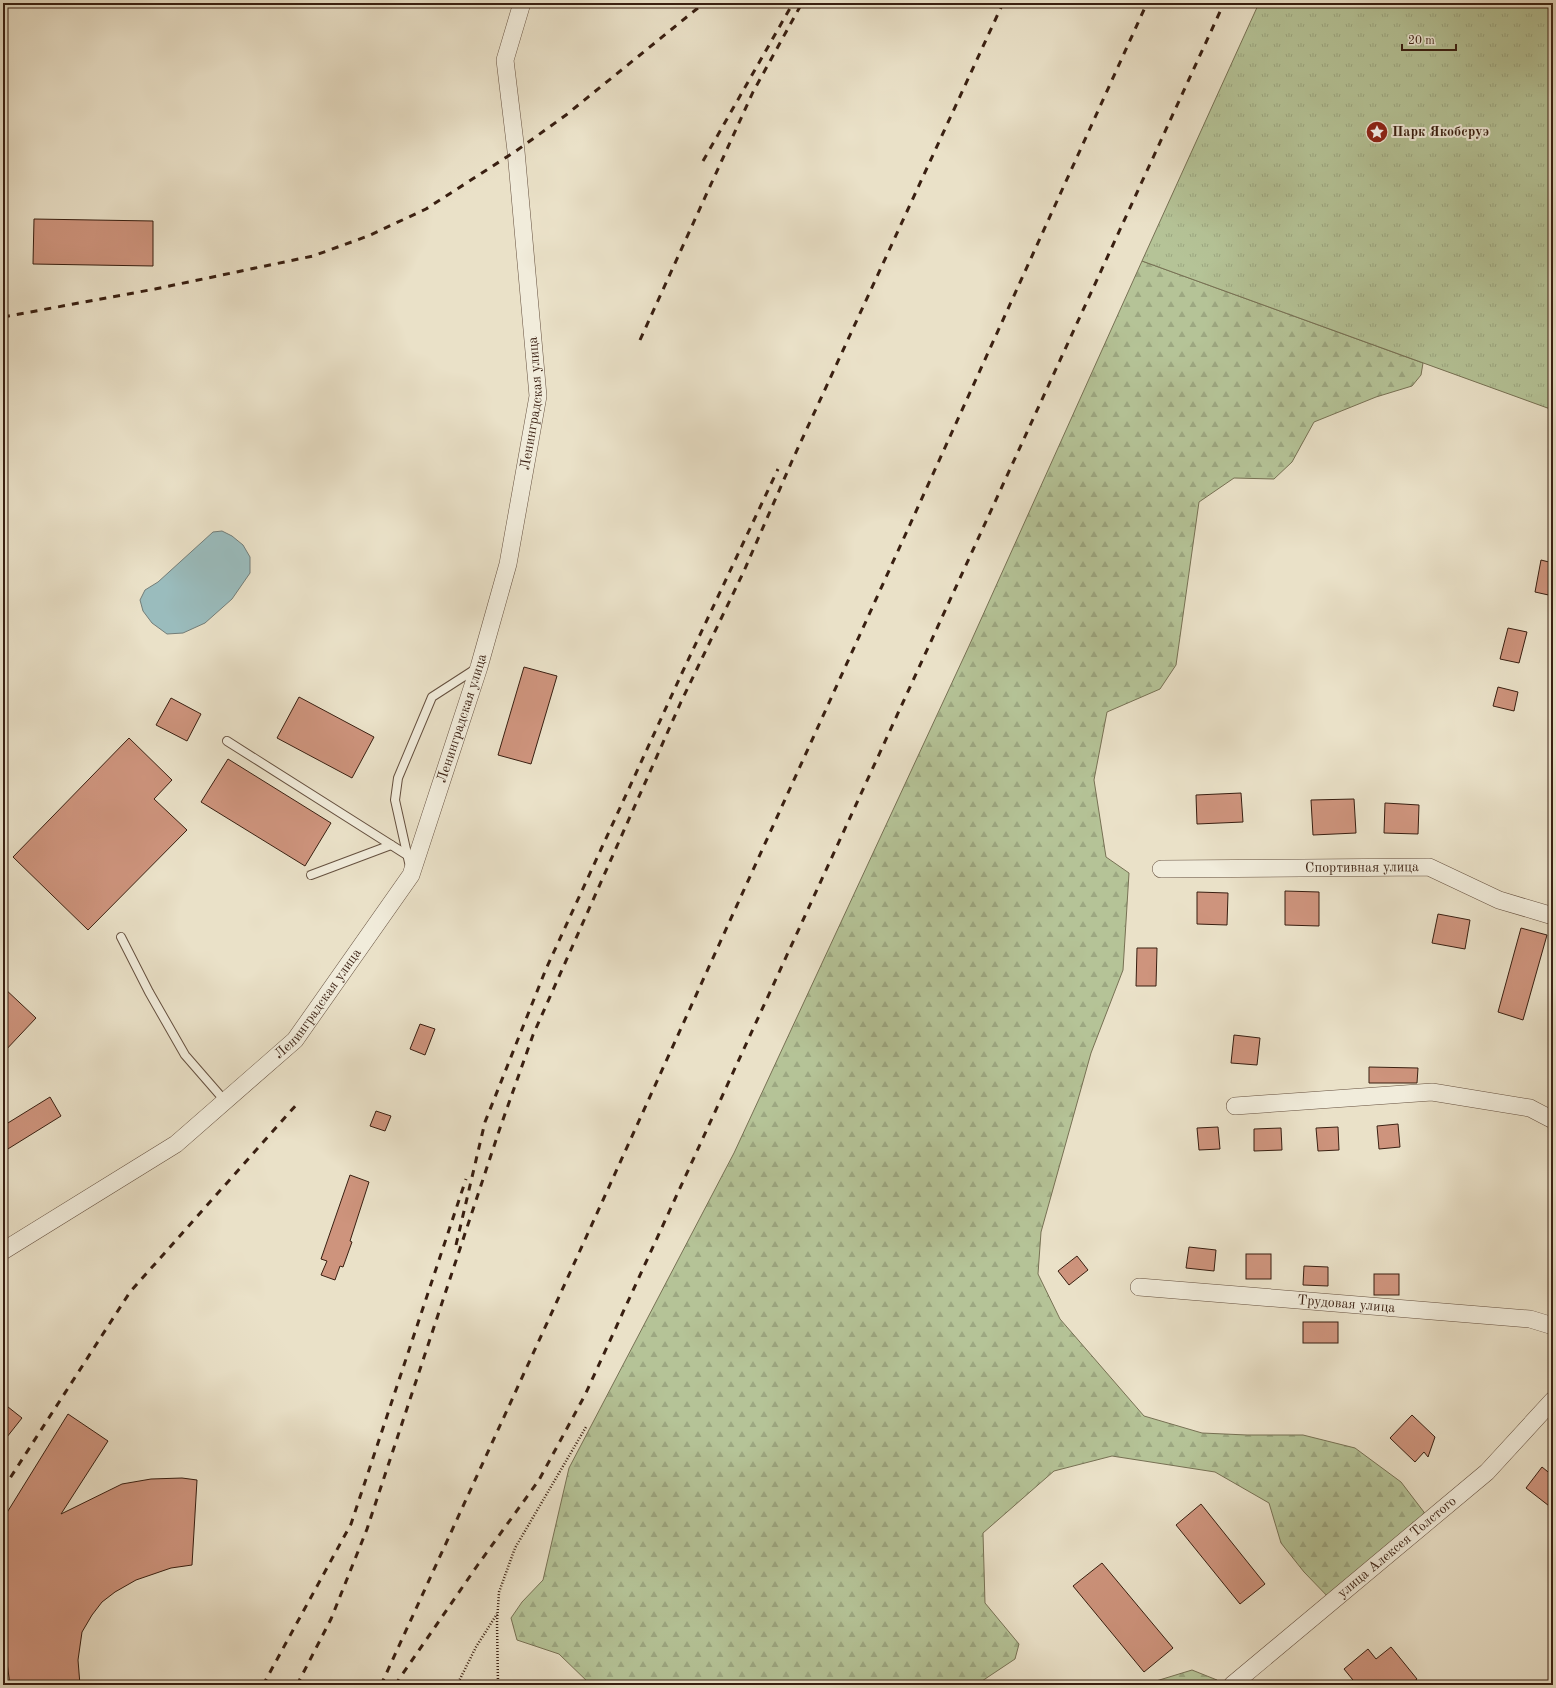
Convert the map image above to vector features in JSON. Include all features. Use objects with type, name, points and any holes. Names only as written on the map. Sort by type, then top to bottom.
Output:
[{"type":"street","name":"Ленинградская улица","points":[[3,1251],[176,1144],[295,1040],[411,875],[479,667],[508,564],[538,396],[516,151],[505,60],[522,3]]},
{"type":"street","name":"Спортивная улица","points":[[1161,869],[1429,867],[1499,900],[1553,916]]},
{"type":"street","points":[[1235,1106],[1432,1092],[1530,1108],[1553,1120]]},
{"type":"street","name":"Трудовая улица","points":[[1139,1287],[1530,1319],[1553,1326]]},
{"type":"street","name":"улица Алексея Толстого","points":[[1232,1685],[1487,1472],[1553,1400]]},
{"type":"lane","points":[[411,875],[395,800],[398,778],[432,697],[479,667]]},
{"type":"lane","points":[[228,741],[407,854]]},
{"type":"lane","points":[[311,875],[391,845]]},
{"type":"lane","points":[[120,937],[149,992],[186,1055],[225,1101]]},
{"type":"path","points":[[498,1685],[499,1592],[515,1548],[586,1427]]},
{"type":"path","points":[[457,1685],[476,1647],[498,1613]]},
{"type":"green space","name":"Парк Якобсруэ","points":[[1259,3],[1553,3],[1553,410],[1142,261]]},
{"type":"green space","points":[[1142,261],[1423,363],[1421,375],[1412,386],[1376,397],[1314,422],[1292,462],[1274,479],[1234,478],[1199,502],[1176,665],[1160,689],[1107,712],[1094,780],[1106,857],[1129,873],[1123,970],[1091,1053],[1041,1232],[1038,1274],[1060,1319],[1144,1416],[1202,1433],[1303,1435],[1355,1448],[1401,1482],[1430,1520],[1332,1601],[1304,1572],[1281,1543],[1269,1503],[1215,1472],[1112,1456],[1054,1471],[983,1533],[985,1603],[1019,1644],[1015,1659],[979,1683],[935,1683],[925,1685],[591,1685],[559,1654],[517,1640],[511,1618],[522,1602],[543,1580],[569,1468],[734,1153],[969,646]]},
{"type":"green space","points":[[1192,1670],[1217,1680],[1222,1685],[1143,1685]]},
{"type":"water","points":[[222,531],[232,536],[243,545],[250,557],[250,573],[232,599],[205,623],[183,633],[167,634],[152,623],[143,611],[140,600],[145,590],[158,582],[213,532]]},
{"type":"building","points":[[34,219],[153,221],[153,266],[33,264]]},
{"type":"building","points":[[1541,560],[1553,563],[1553,596],[1535,592]]},
{"type":"building","points":[[1508,628],[1527,632],[1519,663],[1500,659]]},
{"type":"building","points":[[524,667],[557,676],[531,764],[498,755]]},
{"type":"building","points":[[1498,687],[1518,692],[1514,711],[1493,706]]},
{"type":"building","points":[[299,697],[374,737],[352,778],[277,738]]},
{"type":"building","points":[[171,698],[201,714],[187,741],[156,725]]},
{"type":"building","points":[[129,738],[172,780],[154,799],[187,830],[88,930],[13,857]]},
{"type":"building","points":[[228,759],[331,823],[305,866],[201,802]]},
{"type":"building","points":[[1241,793],[1243,822],[1197,824],[1196,795]]},
{"type":"building","points":[[1354,799],[1356,833],[1313,835],[1311,800]]},
{"type":"building","points":[[1385,803],[1419,805],[1418,834],[1384,833]]},
{"type":"building","points":[[1285,891],[1319,892],[1319,926],[1285,925]]},
{"type":"building","points":[[1197,892],[1228,893],[1227,925],[1197,924]]},
{"type":"building","points":[[1438,914],[1470,920],[1465,949],[1432,943]]},
{"type":"building","points":[[1521,928],[1547,935],[1523,1020],[1498,1012]]},
{"type":"building","points":[[1137,948],[1157,948],[1156,986],[1136,986]]},
{"type":"building","points":[[3,987],[36,1018],[3,1053]]},
{"type":"building","points":[[420,1024],[435,1029],[425,1055],[410,1049]]},
{"type":"building","points":[[1234,1035],[1260,1038],[1257,1065],[1231,1063]]},
{"type":"building","points":[[1369,1067],[1418,1068],[1417,1083],[1369,1083]]},
{"type":"building","points":[[50,1097],[61,1116],[3,1152],[3,1126]]},
{"type":"building","points":[[376,1111],[391,1116],[385,1131],[370,1126]]},
{"type":"building","points":[[1398,1124],[1400,1147],[1379,1149],[1377,1126]]},
{"type":"building","points":[[1218,1127],[1220,1149],[1199,1150],[1197,1128]]},
{"type":"building","points":[[1338,1127],[1339,1150],[1318,1151],[1316,1128]]},
{"type":"building","points":[[1281,1128],[1282,1150],[1254,1151],[1254,1129]]},
{"type":"building","points":[[350,1175],[369,1182],[350,1241],[352,1242],[343,1267],[340,1266],[335,1280],[321,1275],[327,1261],[321,1259]]},
{"type":"building","points":[[1189,1247],[1216,1250],[1214,1271],[1186,1268]]},
{"type":"building","points":[[1246,1254],[1271,1254],[1271,1279],[1246,1279]]},
{"type":"building","points":[[1077,1256],[1088,1270],[1069,1285],[1058,1271]]},
{"type":"building","points":[[1304,1266],[1328,1267],[1328,1286],[1303,1285]]},
{"type":"building","points":[[1374,1274],[1399,1274],[1399,1295],[1374,1295]]},
{"type":"building","points":[[1303,1322],[1338,1322],[1338,1343],[1303,1343]]},
{"type":"building","points":[[3,1403],[22,1418],[3,1442]]},
{"type":"building","points":[[68,1414],[108,1441],[61,1514],[122,1484],[151,1479],[182,1478],[197,1480],[192,1565],[171,1568],[136,1580],[115,1592],[102,1602],[82,1632],[78,1660],[80,1685],[10,1685],[3,1632],[3,1519]]},
{"type":"building","points":[[1412,1415],[1435,1437],[1428,1457],[1424,1452],[1415,1462],[1390,1438]]},
{"type":"building","points":[[1542,1467],[1553,1476],[1553,1509],[1526,1488]]},
{"type":"building","points":[[1201,1504],[1265,1584],[1240,1604],[1176,1525]]},
{"type":"building","points":[[1102,1563],[1173,1648],[1144,1672],[1073,1586]]},
{"type":"building","points":[[1391,1647],[1417,1679],[1410,1685],[1357,1685],[1344,1669],[1368,1649],[1376,1659]]},
{"type":"railway","points":[[3,317],[155,289],[313,256],[368,236],[426,209],[516,151],[566,115],[704,3]]},
{"type":"railway","points":[[703,161],[793,3]]},
{"type":"railway","points":[[640,340],[753,92],[802,3]]},
{"type":"railway","points":[[297,1685],[331,1619],[367,1529],[500,1128],[533,1035],[681,702],[744,571],[792,461],[1003,3]]},
{"type":"railway","points":[[381,1685],[1147,3]]},
{"type":"railway","points":[[395,1685],[477,1566],[539,1480],[585,1395],[1224,3]]},
{"type":"railway","points":[[456,1245],[485,1122],[546,969],[682,673],[778,469]]},
{"type":"railway","points":[[3,1489],[130,1292],[297,1104]]},
{"type":"railway","points":[[263,1685],[351,1524],[466,1179]]},
{"type":"place","name":"Парк Якобсруэ","points":[[1377,132]]}]
